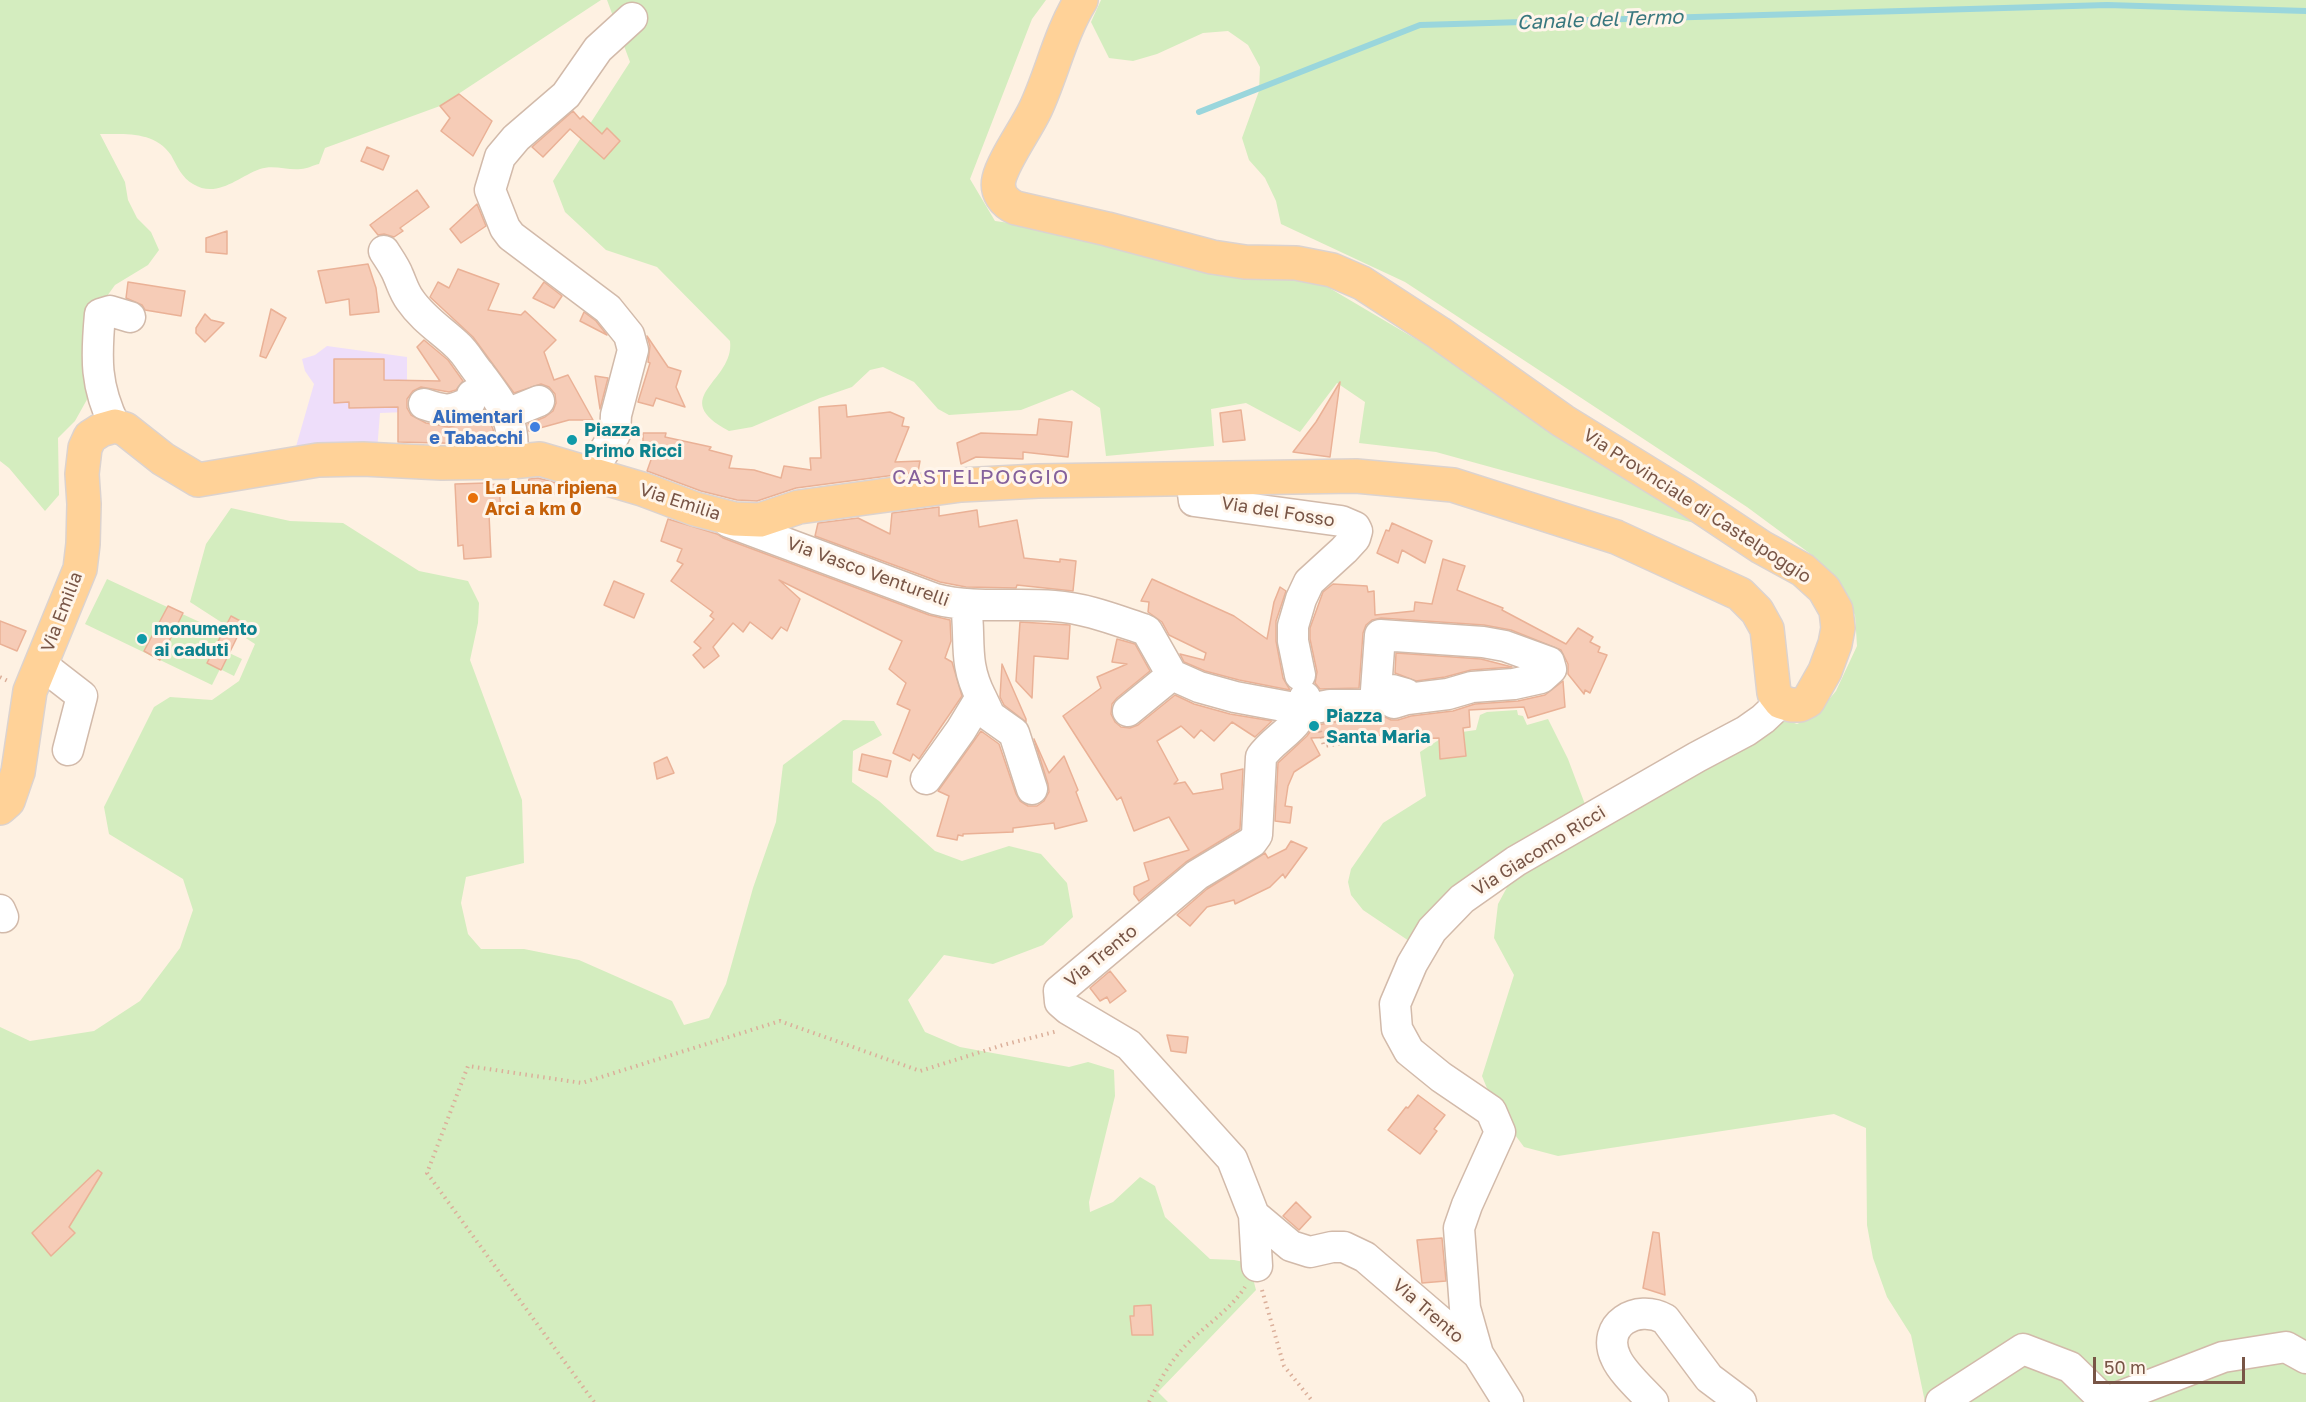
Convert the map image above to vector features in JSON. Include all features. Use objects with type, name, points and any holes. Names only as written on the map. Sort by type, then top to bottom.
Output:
[{"type":"main road","name":"Via Provinciale di Castelpoggio","points":[[1081,0],[1071,15],[1035,110],[1001,172],[998,186],[1004,200],[1016,208],[1212,257],[1245,262],[1296,264],[1332,270],[1362,283],[1439,333],[1563,421],[1683,495],[1761,547],[1803,570],[1824,589],[1836,610],[1838,628],[1825,671],[1808,701],[1800,705],[1781,702]]},
{"type":"main road","name":"Via Emilia","points":[[0,808],[8,801],[18,772],[30,691],[80,569],[83,544],[82,474],[85,448],[90,437],[101,430],[115,426],[125,429],[163,459],[198,480],[318,460],[511,462],[540,459],[642,489],[695,509],[734,519],[760,520],[799,507],[961,485],[1125,478],[1191,478]]},
{"type":"main road","points":[[1191,478],[1356,476],[1453,485],[1616,537],[1740,594],[1752,605],[1767,628],[1774,693],[1781,702]]},
{"type":"street","points":[[596,476],[600,458],[615,434],[616,415],[633,350],[629,335],[608,309],[511,236],[505,228],[490,190],[500,157],[516,138],[566,95],[597,49],[632,18]]},
{"type":"street","points":[[384,251],[410,301],[427,321],[458,346],[500,400],[507,414],[513,451],[511,462]]},
{"type":"street","points":[[115,426],[103,403],[96,360],[100,314],[110,311],[130,317]]},
{"type":"street","points":[[424,404],[440,410],[455,410],[470,402],[472,395],[489,387]]},
{"type":"street","points":[[507,414],[540,400]]},
{"type":"street","name":"Via del Fosso","points":[[1191,478],[1194,501],[1210,501],[1341,521],[1354,526],[1357,531],[1355,538],[1309,582],[1293,626],[1293,641],[1308,707]]},
{"type":"street","name":"Via Vasco Venturelli","points":[[695,509],[935,599],[966,604],[1027,604],[1083,609],[1120,621],[1147,631],[1172,675]]},
{"type":"street","points":[[966,604],[968,660],[972,680],[990,716],[1014,734],[1032,789]]},
{"type":"street","points":[[1128,711],[1172,675],[1199,687],[1231,695],[1308,707],[1391,702],[1448,694],[1472,687],[1514,684],[1541,678],[1551,669],[1549,662],[1505,646],[1482,642],[1380,635],[1376,690],[1392,690],[1406,694],[1391,702]]},
{"type":"street","points":[[42,665],[82,696],[68,750]]},
{"type":"street","points":[[926,779],[962,730],[981,697]]},
{"type":"street","name":"Via Giacomo Ricci","points":[[1508,1402],[1478,1354],[1465,1308],[1459,1228],[1467,1204],[1500,1132],[1491,1111],[1441,1077],[1409,1051],[1397,1029],[1395,1004],[1412,964],[1432,930],[1462,899],[1516,861],[1746,731],[1781,702]]},
{"type":"street","name":"Via Trento","points":[[1257,1266],[1254,1215],[1232,1159],[1129,1045],[1060,1002],[1059,991],[1197,875],[1252,842],[1257,835],[1260,757],[1308,707]]},
{"type":"street","name":"Via Trento","points":[[1254,1215],[1291,1246],[1310,1252],[1344,1247],[1365,1257],[1478,1354]]},
{"type":"street","points":[[1653,1402],[1617,1360],[1613,1350],[1613,1339],[1617,1328],[1633,1314],[1644,1312],[1665,1319],[1709,1378],[1741,1402]]},
{"type":"street","points":[[1941,1402],[2023,1349],[2070,1367],[2106,1402],[2223,1357],[2286,1347],[2306,1358]]},
{"type":"path","points":[[1308,707],[1324,746],[1379,738]]},
{"type":"path","points":[[594,1402],[427,1173],[468,1066],[582,1083],[780,1021],[920,1071],[1003,1045],[1091,1023]]},
{"type":"path","points":[[1149,1402],[1159,1380],[1180,1353],[1236,1300],[1257,1266]]},
{"type":"path","points":[[1257,1266],[1263,1296],[1284,1366],[1313,1402]]},
{"type":"shaded area","points":[[327,346],[407,357],[407,412],[380,413],[377,451],[308,444],[303,450],[295,450],[314,384],[305,371],[302,359],[315,355]]},
{"type":"green space","points":[[0,0],[601,0],[440,106],[325,148],[319,164],[306,168],[265,168],[219,188],[202,188],[186,178],[171,155],[157,142],[139,136],[100,134],[125,182],[128,200],[137,218],[151,232],[159,250],[148,265],[115,285],[92,317],[94,387],[75,421],[58,438],[59,495],[45,511],[9,468],[0,461]]},
{"type":"green space","points":[[607,0],[1046,0],[1032,19],[970,179],[995,221],[1282,260],[1734,527],[1690,522],[1436,452],[1359,443],[1365,402],[1337,383],[1300,432],[1246,403],[1211,409],[1214,446],[1106,456],[1100,408],[1072,390],[1021,410],[949,415],[938,409],[914,382],[883,367],[870,370],[852,387],[752,427],[729,431],[711,419],[703,408],[703,398],[723,368],[729,355],[730,341],[657,267],[606,250],[565,212],[553,181],[630,62]]},
{"type":"green space","points":[[1101,0],[2306,0],[2306,1402],[1925,1402],[1911,1335],[1887,1297],[1873,1258],[1867,1225],[1866,1128],[1834,1114],[1558,1156],[1524,1147],[1495,1108],[1482,1076],[1514,975],[1494,938],[1498,904],[1512,878],[1780,718],[1797,724],[1815,716],[1836,691],[1857,646],[1855,615],[1816,558],[1747,507],[1405,282],[1281,224],[1276,201],[1265,178],[1249,160],[1242,138],[1259,91],[1260,67],[1248,45],[1228,31],[1203,33],[1157,54],[1133,61],[1109,58],[1091,22]]},
{"type":"green space","points":[[231,508],[290,521],[343,523],[419,571],[468,581],[479,603],[478,623],[470,660],[522,800],[524,863],[466,877],[461,903],[468,934],[481,949],[524,949],[579,960],[672,1001],[684,1025],[709,1018],[726,984],[753,888],[776,822],[783,765],[843,720],[874,721],[882,735],[853,751],[852,782],[879,801],[935,851],[962,861],[1009,846],[1041,854],[1067,883],[1073,917],[1043,945],[993,964],[944,955],[908,1000],[925,1032],[960,1047],[1069,1067],[1088,1062],[1114,1070],[1115,1096],[1089,1202],[1090,1212],[1113,1202],[1140,1177],[1155,1186],[1165,1217],[1210,1259],[1249,1263],[1256,1290],[1158,1392],[1168,1402],[0,1402],[0,1027],[30,1041],[94,1031],[140,1001],[180,948],[193,910],[183,879],[109,834],[104,807],[154,707],[170,697],[212,700],[239,681],[255,644],[190,602],[206,544]]},
{"type":"green space","points":[[107,579],[234,638],[227,652],[242,659],[234,676],[220,669],[212,685],[85,624]]},
{"type":"green space","points":[[1517,710],[1518,715],[1523,716],[1527,725],[1548,719],[1568,759],[1586,807],[1415,945],[1363,910],[1351,895],[1348,882],[1351,869],[1383,823],[1426,796],[1420,752],[1448,734],[1476,730],[1480,715],[1487,712]]},
{"type":"building","points":[[459,94],[492,121],[473,156],[441,131],[450,118],[440,106]]},
{"type":"building","points":[[573,111],[580,119],[583,116],[602,134],[607,128],[620,141],[604,159],[570,129],[543,157],[532,147]]},
{"type":"building","points":[[367,147],[389,156],[383,170],[361,161]]},
{"type":"building","points":[[417,190],[429,207],[400,228],[403,231],[394,237],[378,235],[370,225]]},
{"type":"building","points":[[477,204],[486,226],[461,243],[450,229]]},
{"type":"building","points":[[227,231],[227,254],[206,252],[206,238]]},
{"type":"building","points":[[368,264],[376,288],[379,312],[350,315],[349,299],[326,303],[318,271]]},
{"type":"building","points":[[458,269],[499,284],[488,310],[521,315],[525,311],[556,340],[544,352],[554,380],[568,375],[593,420],[569,420],[529,431],[528,424],[553,411],[556,403],[555,394],[549,387],[541,384],[514,393],[473,337],[430,297],[438,282],[449,288]]},
{"type":"building","points":[[128,282],[185,291],[181,316],[145,310],[142,305],[126,298]]},
{"type":"building","points":[[544,282],[562,296],[554,308],[533,298]]},
{"type":"building","points":[[271,309],[286,318],[266,358],[260,356]]},
{"type":"building","points":[[584,312],[596,321],[607,335],[580,321]]},
{"type":"building","points":[[205,314],[211,320],[224,323],[205,342],[196,333],[196,328]]},
{"type":"building","points":[[647,336],[668,367],[681,371],[676,387],[685,407],[656,398],[653,406],[638,402],[650,363],[648,362],[650,346]]},
{"type":"building","points":[[424,340],[448,360],[463,381],[456,390],[449,392],[421,387],[413,391],[407,399],[407,408],[411,415],[426,423],[449,427],[471,421],[485,411],[495,440],[482,444],[398,442],[398,407],[349,408],[349,402],[334,403],[334,359],[384,359],[384,380],[440,381],[417,347]]},
{"type":"building","points":[[595,376],[608,378],[600,409]]},
{"type":"building","points":[[1340,382],[1330,457],[1293,452],[1316,422]]},
{"type":"building","points":[[846,405],[847,417],[890,412],[904,418],[902,426],[909,427],[895,462],[920,461],[918,472],[796,488],[757,501],[737,500],[701,491],[647,471],[652,457],[643,456],[643,433],[666,433],[665,437],[711,447],[709,450],[732,456],[729,468],[754,470],[781,478],[784,466],[811,470],[810,458],[821,458],[819,407]]},
{"type":"building","points":[[1241,410],[1245,440],[1223,442],[1220,413]]},
{"type":"building","points":[[1039,419],[1072,422],[1068,457],[1023,452],[1023,459],[976,457],[961,464],[957,443],[981,433],[1037,435]]},
{"type":"building","points":[[538,478],[564,485],[562,495],[527,490],[529,479]]},
{"type":"building","points":[[487,483],[487,485],[499,484],[501,513],[489,514],[491,557],[464,559],[463,545],[458,546],[455,484]]},
{"type":"building","points":[[939,507],[939,516],[977,510],[979,527],[1017,520],[1024,558],[1060,562],[1060,559],[1076,561],[1073,591],[1017,585],[1016,588],[966,587],[940,582],[815,536],[818,523],[858,518],[890,534],[892,513]]},
{"type":"building","points":[[668,519],[717,534],[929,615],[950,620],[951,641],[945,658],[952,662],[962,696],[919,759],[913,754],[910,761],[893,753],[910,710],[897,704],[906,683],[889,669],[902,641],[779,580],[800,599],[787,631],[781,627],[772,639],[750,622],[743,632],[733,623],[713,647],[719,656],[704,668],[693,655],[701,648],[694,642],[714,619],[710,616],[713,612],[671,581],[683,564],[677,561],[682,549],[661,541]]},
{"type":"building","points":[[1392,523],[1432,541],[1425,563],[1402,550],[1398,563],[1377,553],[1386,530],[1389,531]]},
{"type":"building","points":[[1443,559],[1465,566],[1457,590],[1503,608],[1502,610],[1566,644],[1578,628],[1593,637],[1590,642],[1600,647],[1598,652],[1607,655],[1590,693],[1585,690],[1584,694],[1568,674],[1568,664],[1561,650],[1511,630],[1484,625],[1381,618],[1372,620],[1366,625],[1363,633],[1359,688],[1320,689],[1315,683],[1317,672],[1310,628],[1323,592],[1333,584],[1367,586],[1368,592],[1374,591],[1375,615],[1414,611],[1415,602],[1432,604]]},
{"type":"building","points":[[1152,579],[1234,616],[1267,639],[1274,602],[1280,587],[1286,591],[1276,621],[1276,641],[1283,678],[1290,690],[1239,680],[1205,671],[1184,662],[1180,654],[1204,660],[1206,653],[1169,635],[1162,622],[1148,612],[1149,602],[1141,601]]},
{"type":"building","points":[[614,581],[644,594],[634,618],[604,605]]},
{"type":"building","points":[[168,606],[183,613],[160,660],[144,651]]},
{"type":"building","points":[[231,616],[244,623],[221,670],[207,663]]},
{"type":"building","points":[[0,621],[26,631],[17,651],[0,644]]},
{"type":"building","points":[[1020,622],[1070,625],[1068,659],[1034,656],[1032,698],[1016,681]]},
{"type":"building","points":[[1117,639],[1135,644],[1150,671],[1112,704],[1111,714],[1121,727],[1130,728],[1138,725],[1175,695],[1194,704],[1230,714],[1272,721],[1255,737],[1232,722],[1214,741],[1201,730],[1194,738],[1181,726],[1157,741],[1178,780],[1174,784],[1185,782],[1193,794],[1223,789],[1221,774],[1243,769],[1240,829],[1186,862],[1139,901],[1134,894],[1134,887],[1149,880],[1144,863],[1189,850],[1169,817],[1134,831],[1121,797],[1117,800],[1063,716],[1101,688],[1097,677],[1127,664],[1112,662]]},
{"type":"building","points":[[1396,653],[1481,659],[1512,667],[1471,670],[1416,681],[1395,673]]},
{"type":"building","points":[[1002,664],[1026,722],[1004,705],[1000,697]]},
{"type":"building","points":[[1563,681],[1565,707],[1528,718],[1524,707],[1469,710],[1470,727],[1463,728],[1466,756],[1440,759],[1439,738],[1386,740],[1385,735],[1311,738],[1320,755],[1294,772],[1288,786],[1285,806],[1292,807],[1290,823],[1275,821],[1278,763],[1307,736],[1314,726],[1332,722],[1373,722],[1385,717],[1398,720],[1411,716],[1453,711],[1475,704],[1518,701],[1545,695]]},
{"type":"building","points":[[981,731],[999,744],[1016,794],[1020,801],[1028,806],[1037,806],[1044,801],[1049,792],[1034,739],[1049,773],[1064,756],[1078,790],[1076,792],[1087,821],[1055,829],[1054,823],[1013,828],[1013,832],[963,834],[963,836],[958,835],[957,840],[937,836],[949,796],[938,791]]},
{"type":"building","points":[[862,754],[891,761],[887,777],[859,770]]},
{"type":"building","points":[[667,757],[674,773],[657,779],[654,763]]},
{"type":"building","points":[[1291,841],[1307,848],[1285,878],[1283,874],[1270,887],[1235,904],[1234,900],[1207,907],[1190,926],[1177,915],[1207,889],[1265,853],[1268,858],[1286,849]]},
{"type":"building","points":[[1110,971],[1126,991],[1110,1003],[1107,997],[1100,1001],[1090,988]]},
{"type":"building","points":[[1167,1035],[1188,1037],[1186,1053],[1171,1051]]},
{"type":"building","points":[[1418,1095],[1445,1115],[1434,1129],[1437,1131],[1420,1154],[1388,1130]]},
{"type":"building","points":[[98,1170],[102,1173],[69,1227],[75,1233],[51,1256],[32,1233]]},
{"type":"building","points":[[1296,1202],[1311,1217],[1299,1230],[1283,1216]]},
{"type":"building","points":[[1653,1232],[1659,1233],[1665,1295],[1643,1288]]},
{"type":"building","points":[[1442,1238],[1446,1281],[1422,1283],[1417,1240]]},
{"type":"building","points":[[1151,1305],[1153,1335],[1132,1335],[1130,1316],[1134,1316],[1134,1306]]},
{"type":"waterway","name":"Canale del Termo","points":[[1199,112],[1420,25],[2107,5],[2306,11]]},
{"type":"place","name":"Alimentari e Tabacchi","points":[[535,427]]},
{"type":"place","name":"Piazza Primo Ricci","points":[[572,440]]},
{"type":"place","name":"La Luna ripiena Arci a km 0","points":[[473,498]]},
{"type":"place","name":"monumento ai caduti","points":[[142,639]]},
{"type":"place","name":"Piazza Santa Maria","points":[[1314,726]]},
{"type":"district","name":"CASTELPOGGIO","points":[[981,477]]}]
